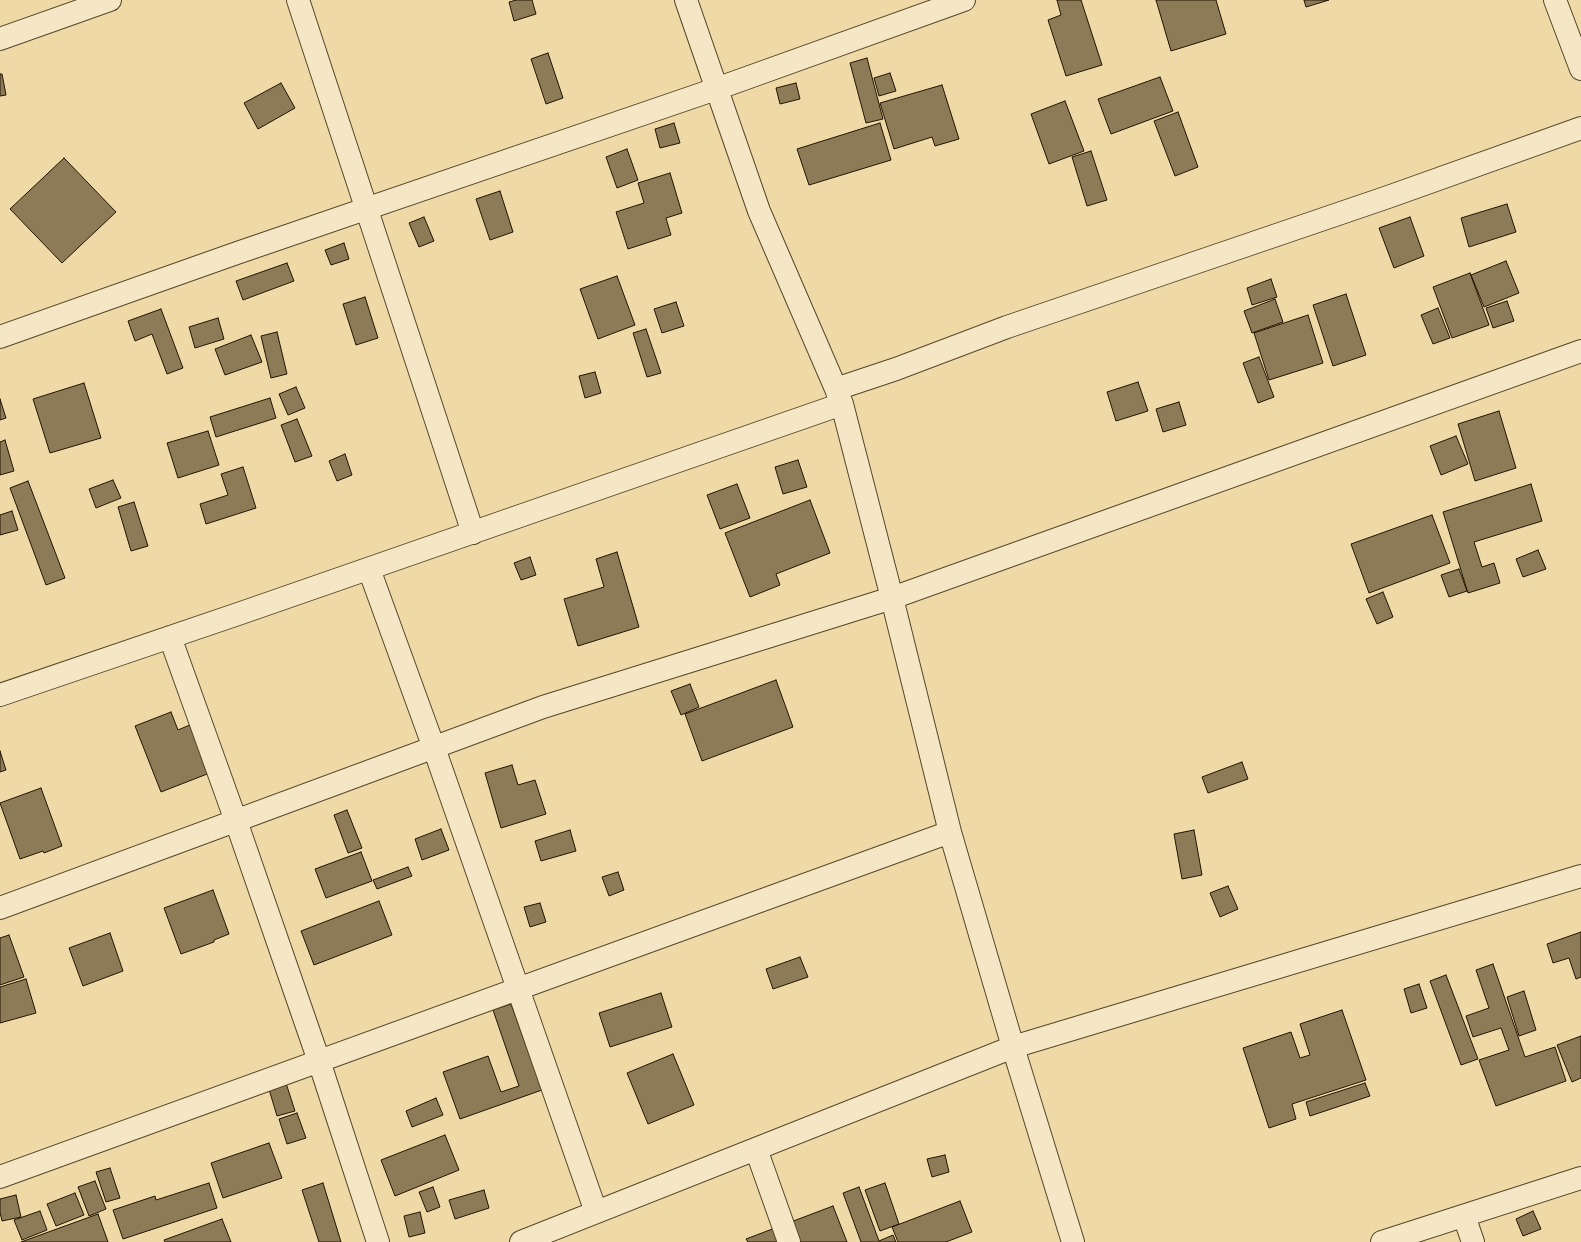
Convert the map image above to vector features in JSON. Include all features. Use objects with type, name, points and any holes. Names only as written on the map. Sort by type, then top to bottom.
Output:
[{"type":"street","points":[[0,39],[110,0]]},
{"type":"street","points":[[298,0],[365,209],[473,533]]},
{"type":"street","points":[[686,0],[759,211],[839,397],[892,598],[950,832],[1013,1047],[1073,1242]]},
{"type":"street","points":[[0,337],[237,253],[716,89],[964,0]]},
{"type":"street","points":[[1556,0],[1581,69]]},
{"type":"street","points":[[0,695],[473,533],[839,397],[883,374],[1007,327],[1395,194],[1581,128]]},
{"type":"street","points":[[0,908],[543,707],[892,598],[1581,351]]},
{"type":"street","points":[[369,569],[519,988],[596,1212]]},
{"type":"street","points":[[170,637],[236,821],[319,1061],[378,1242]]},
{"type":"street","points":[[0,1177],[950,832]]},
{"type":"street","points":[[521,1242],[1013,1047],[1581,876]]},
{"type":"street","points":[[756,1149],[789,1242]]},
{"type":"street","points":[[1382,1242],[1581,1178]]},
{"type":"street","points":[[1464,1216],[1473,1242]]},
{"type":"building","points":[[516,0],[532,0],[536,14],[514,21],[509,2]]},
{"type":"building","points":[[1057,0],[1081,0],[1102,65],[1066,76],[1048,20],[1061,15]]},
{"type":"building","points":[[1156,0],[1216,0],[1226,34],[1171,51]]},
{"type":"building","points":[[1304,0],[1329,0],[1306,7]]},
{"type":"building","points":[[548,53],[563,98],[546,104],[531,59]]},
{"type":"building","points":[[867,58],[883,119],[866,123],[850,63]]},
{"type":"building","points":[[890,73],[896,91],[879,96],[874,78]]},
{"type":"building","points":[[0,74],[2,74],[6,95],[0,96]]},
{"type":"building","points":[[1160,77],[1173,111],[1111,134],[1098,99]]},
{"type":"building","points":[[281,83],[295,108],[258,129],[244,103]]},
{"type":"building","points":[[796,83],[800,99],[780,104],[776,88]]},
{"type":"building","points":[[942,85],[959,139],[935,146],[932,137],[894,149],[880,103]]},
{"type":"building","points":[[1065,101],[1084,151],[1049,164],[1031,114]]},
{"type":"building","points":[[1178,112],[1198,167],[1175,176],[1154,121]]},
{"type":"building","points":[[674,123],[680,143],[660,148],[655,129]]},
{"type":"building","points":[[880,123],[891,160],[809,185],[797,149]]},
{"type":"building","points":[[627,149],[638,180],[617,188],[606,157]]},
{"type":"building","points":[[1091,151],[1107,200],[1087,206],[1072,157]]},
{"type":"building","points":[[64,158],[116,212],[62,263],[10,209]]},
{"type":"building","points":[[670,173],[682,213],[666,218],[671,235],[628,249],[616,212],[644,203],[638,183]]},
{"type":"building","points":[[500,191],[513,232],[490,240],[476,199]]},
{"type":"building","points":[[1507,204],[1516,232],[1469,247],[1461,218]]},
{"type":"building","points":[[424,217],[434,241],[419,247],[409,223]]},
{"type":"building","points":[[1410,217],[1424,256],[1394,268],[1379,228]]},
{"type":"building","points":[[344,243],[349,259],[331,265],[325,250]]},
{"type":"building","points":[[1506,261],[1519,293],[1484,307],[1471,275]]},
{"type":"building","points":[[287,263],[294,281],[243,300],[236,281]]},
{"type":"building","points":[[1470,273],[1489,325],[1452,338],[1433,287]]},
{"type":"building","points":[[617,276],[635,325],[598,339],[580,289]]},
{"type":"building","points":[[1271,279],[1277,297],[1252,305],[1247,288]]},
{"type":"building","points":[[1346,294],[1366,355],[1333,366],[1313,305]]},
{"type":"building","points":[[365,297],[378,338],[356,345],[343,304]]},
{"type":"building","points":[[1275,299],[1283,322],[1252,333],[1244,311]]},
{"type":"building","points":[[1507,301],[1514,321],[1493,328],[1486,308]]},
{"type":"building","points":[[676,302],[684,326],[662,333],[654,309]]},
{"type":"building","points":[[1438,308],[1450,338],[1433,344],[1421,315]]},
{"type":"building","points":[[161,309],[183,368],[167,374],[152,334],[135,341],[128,321]]},
{"type":"building","points":[[1308,315],[1323,363],[1269,380],[1254,333]]},
{"type":"building","points":[[218,318],[224,339],[195,348],[189,327]]},
{"type":"building","points":[[646,329],[661,373],[647,377],[633,333]]},
{"type":"building","points":[[277,332],[287,374],[271,378],[261,336]]},
{"type":"building","points":[[251,335],[262,362],[225,375],[215,349]]},
{"type":"building","points":[[1259,357],[1274,397],[1258,403],[1243,363]]},
{"type":"building","points":[[595,372],[601,393],[585,398],[579,376]]},
{"type":"building","points":[[1138,382],[1148,411],[1116,421],[1107,392]]},
{"type":"building","points":[[84,383],[101,438],[50,453],[33,399]]},
{"type":"building","points":[[296,387],[305,408],[288,415],[279,394]]},
{"type":"building","points":[[270,398],[276,418],[216,437],[210,417]]},
{"type":"building","points":[[0,399],[6,418],[0,420]]},
{"type":"building","points":[[1179,402],[1186,425],[1163,432],[1156,409]]},
{"type":"building","points":[[1499,411],[1516,468],[1475,481],[1458,424]]},
{"type":"building","points":[[297,419],[312,456],[295,462],[281,425]]},
{"type":"building","points":[[208,431],[219,465],[178,478],[167,443]]},
{"type":"building","points":[[1456,436],[1468,464],[1441,475],[1430,446]]},
{"type":"building","points":[[5,440],[14,471],[0,475],[0,442]]},
{"type":"building","points":[[345,454],[352,475],[337,481],[329,461]]},
{"type":"building","points":[[798,460],[807,487],[783,494],[775,467]]},
{"type":"building","points":[[243,467],[256,508],[206,524],[200,504],[228,495],[221,474]]},
{"type":"building","points":[[113,480],[121,498],[96,508],[89,489]]},
{"type":"building","points":[[28,481],[65,578],[46,585],[10,488]]},
{"type":"building","points":[[737,484],[750,518],[720,529],[707,495]]},
{"type":"building","points":[[1531,484],[1542,521],[1474,542],[1482,567],[1494,563],[1500,583],[1468,593],[1443,512]]},
{"type":"building","points":[[810,500],[830,553],[776,574],[780,585],[750,597],[725,533]]},
{"type":"building","points":[[134,502],[148,546],[131,551],[118,507]]},
{"type":"building","points":[[12,511],[18,530],[0,535],[0,515]]},
{"type":"building","points":[[1432,515],[1450,563],[1369,593],[1351,544]]},
{"type":"building","points":[[1538,550],[1546,569],[1523,577],[1516,559]]},
{"type":"building","points":[[617,552],[639,627],[578,646],[564,599],[604,587],[596,559]]},
{"type":"building","points":[[530,557],[536,575],[521,580],[514,563]]},
{"type":"building","points":[[1459,569],[1467,591],[1449,597],[1441,575]]},
{"type":"building","points":[[1383,592],[1393,617],[1377,624],[1366,599]]},
{"type":"building","points":[[776,680],[793,727],[702,761],[685,714]]},
{"type":"building","points":[[690,684],[699,707],[681,715],[671,691]]},
{"type":"building","points":[[171,712],[178,730],[206,718],[225,767],[161,792],[135,726]]},
{"type":"building","points":[[0,751],[6,770],[0,772]]},
{"type":"building","points":[[1242,762],[1248,779],[1208,793],[1202,777]]},
{"type":"building","points":[[512,765],[518,785],[535,780],[546,814],[501,828],[485,773]]},
{"type":"building","points":[[41,788],[62,846],[44,853],[43,851],[20,859],[0,803]]},
{"type":"building","points":[[347,810],[362,848],[348,853],[334,815]]},
{"type":"building","points":[[441,829],[449,850],[422,860],[415,839]]},
{"type":"building","points":[[570,830],[576,851],[541,861],[535,841]]},
{"type":"building","points":[[1194,830],[1202,875],[1182,879],[1174,834]]},
{"type":"building","points":[[361,852],[372,881],[326,898],[315,869]]},
{"type":"building","points":[[408,867],[412,876],[377,889],[373,880]]},
{"type":"building","points":[[618,872],[624,890],[609,896],[602,877]]},
{"type":"building","points":[[1228,886],[1238,909],[1220,917],[1210,893]]},
{"type":"building","points":[[213,890],[229,934],[214,940],[214,942],[181,954],[164,908]]},
{"type":"building","points":[[379,901],[392,935],[314,965],[301,931]]},
{"type":"building","points":[[540,903],[546,922],[530,927],[524,907]]},
{"type":"building","points":[[1581,932],[1581,977],[1576,979],[1569,958],[1553,963],[1547,944]]},
{"type":"building","points":[[110,933],[123,971],[83,986],[69,948]]},
{"type":"building","points":[[9,935],[24,977],[0,985],[0,938]]},
{"type":"building","points":[[800,957],[808,977],[773,989],[766,969]]},
{"type":"building","points":[[1493,964],[1525,1057],[1555,1047],[1566,1081],[1496,1106],[1479,1060],[1509,1050],[1501,1028],[1473,1037],[1466,1016],[1489,1008],[1476,970]]},
{"type":"building","points":[[1446,975],[1478,1059],[1461,1065],[1430,981]]},
{"type":"building","points":[[26,979],[36,1013],[0,1023],[0,987]]},
{"type":"building","points":[[1419,984],[1427,1008],[1411,1013],[1404,989]]},
{"type":"building","points":[[1524,991],[1536,1030],[1519,1036],[1507,997]]},
{"type":"building","points":[[661,993],[672,1027],[610,1047],[599,1013]]},
{"type":"building","points":[[511,1004],[542,1090],[460,1119],[443,1072],[488,1056],[501,1092],[519,1086],[493,1010]]},
{"type":"building","points":[[1342,1010],[1366,1080],[1292,1104],[1296,1119],[1269,1128],[1243,1048],[1291,1032],[1300,1058],[1310,1055],[1300,1024]]},
{"type":"building","points":[[1581,1036],[1581,1078],[1572,1082],[1557,1045]]},
{"type":"building","points":[[673,1054],[694,1105],[648,1124],[627,1073]]},
{"type":"building","points":[[285,1080],[295,1111],[277,1116],[268,1086]]},
{"type":"building","points":[[1365,1083],[1370,1096],[1310,1116],[1306,1102]]},
{"type":"building","points":[[436,1098],[443,1115],[412,1127],[406,1111]]},
{"type":"building","points":[[297,1113],[306,1138],[287,1144],[279,1119]]},
{"type":"building","points":[[445,1135],[459,1170],[395,1196],[381,1160]]},
{"type":"building","points":[[269,1143],[282,1178],[223,1198],[211,1163]]},
{"type":"building","points":[[945,1155],[949,1172],[932,1177],[927,1159]]},
{"type":"building","points":[[110,1168],[120,1198],[106,1202],[96,1172]]},
{"type":"building","points":[[95,1181],[106,1209],[89,1216],[78,1187]]},
{"type":"building","points":[[209,1183],[217,1208],[123,1239],[113,1210],[155,1196],[156,1200]]},
{"type":"building","points":[[323,1183],[341,1242],[319,1242],[302,1190]]},
{"type":"building","points":[[885,1183],[899,1224],[880,1231],[865,1190]]},
{"type":"building","points":[[433,1187],[440,1207],[427,1212],[419,1192]]},
{"type":"building","points":[[859,1187],[879,1241],[893,1235],[896,1242],[861,1242],[843,1193]]},
{"type":"building","points":[[484,1190],[489,1208],[455,1219],[449,1200]]},
{"type":"building","points":[[75,1193],[84,1215],[56,1226],[47,1204]]},
{"type":"building","points":[[16,1195],[21,1217],[2,1221],[0,1199]]},
{"type":"building","points":[[960,1201],[972,1232],[946,1242],[898,1242],[892,1227]]},
{"type":"building","points":[[833,1206],[847,1242],[748,1242],[746,1239]]},
{"type":"building","points":[[40,1211],[47,1230],[22,1240],[14,1220]]},
{"type":"building","points":[[1533,1211],[1541,1229],[1523,1236],[1516,1219]]},
{"type":"building","points":[[420,1212],[425,1233],[409,1237],[404,1216]]},
{"type":"building","points":[[98,1214],[108,1242],[21,1242]]},
{"type":"building","points":[[222,1219],[231,1242],[165,1242],[164,1240]]}]
